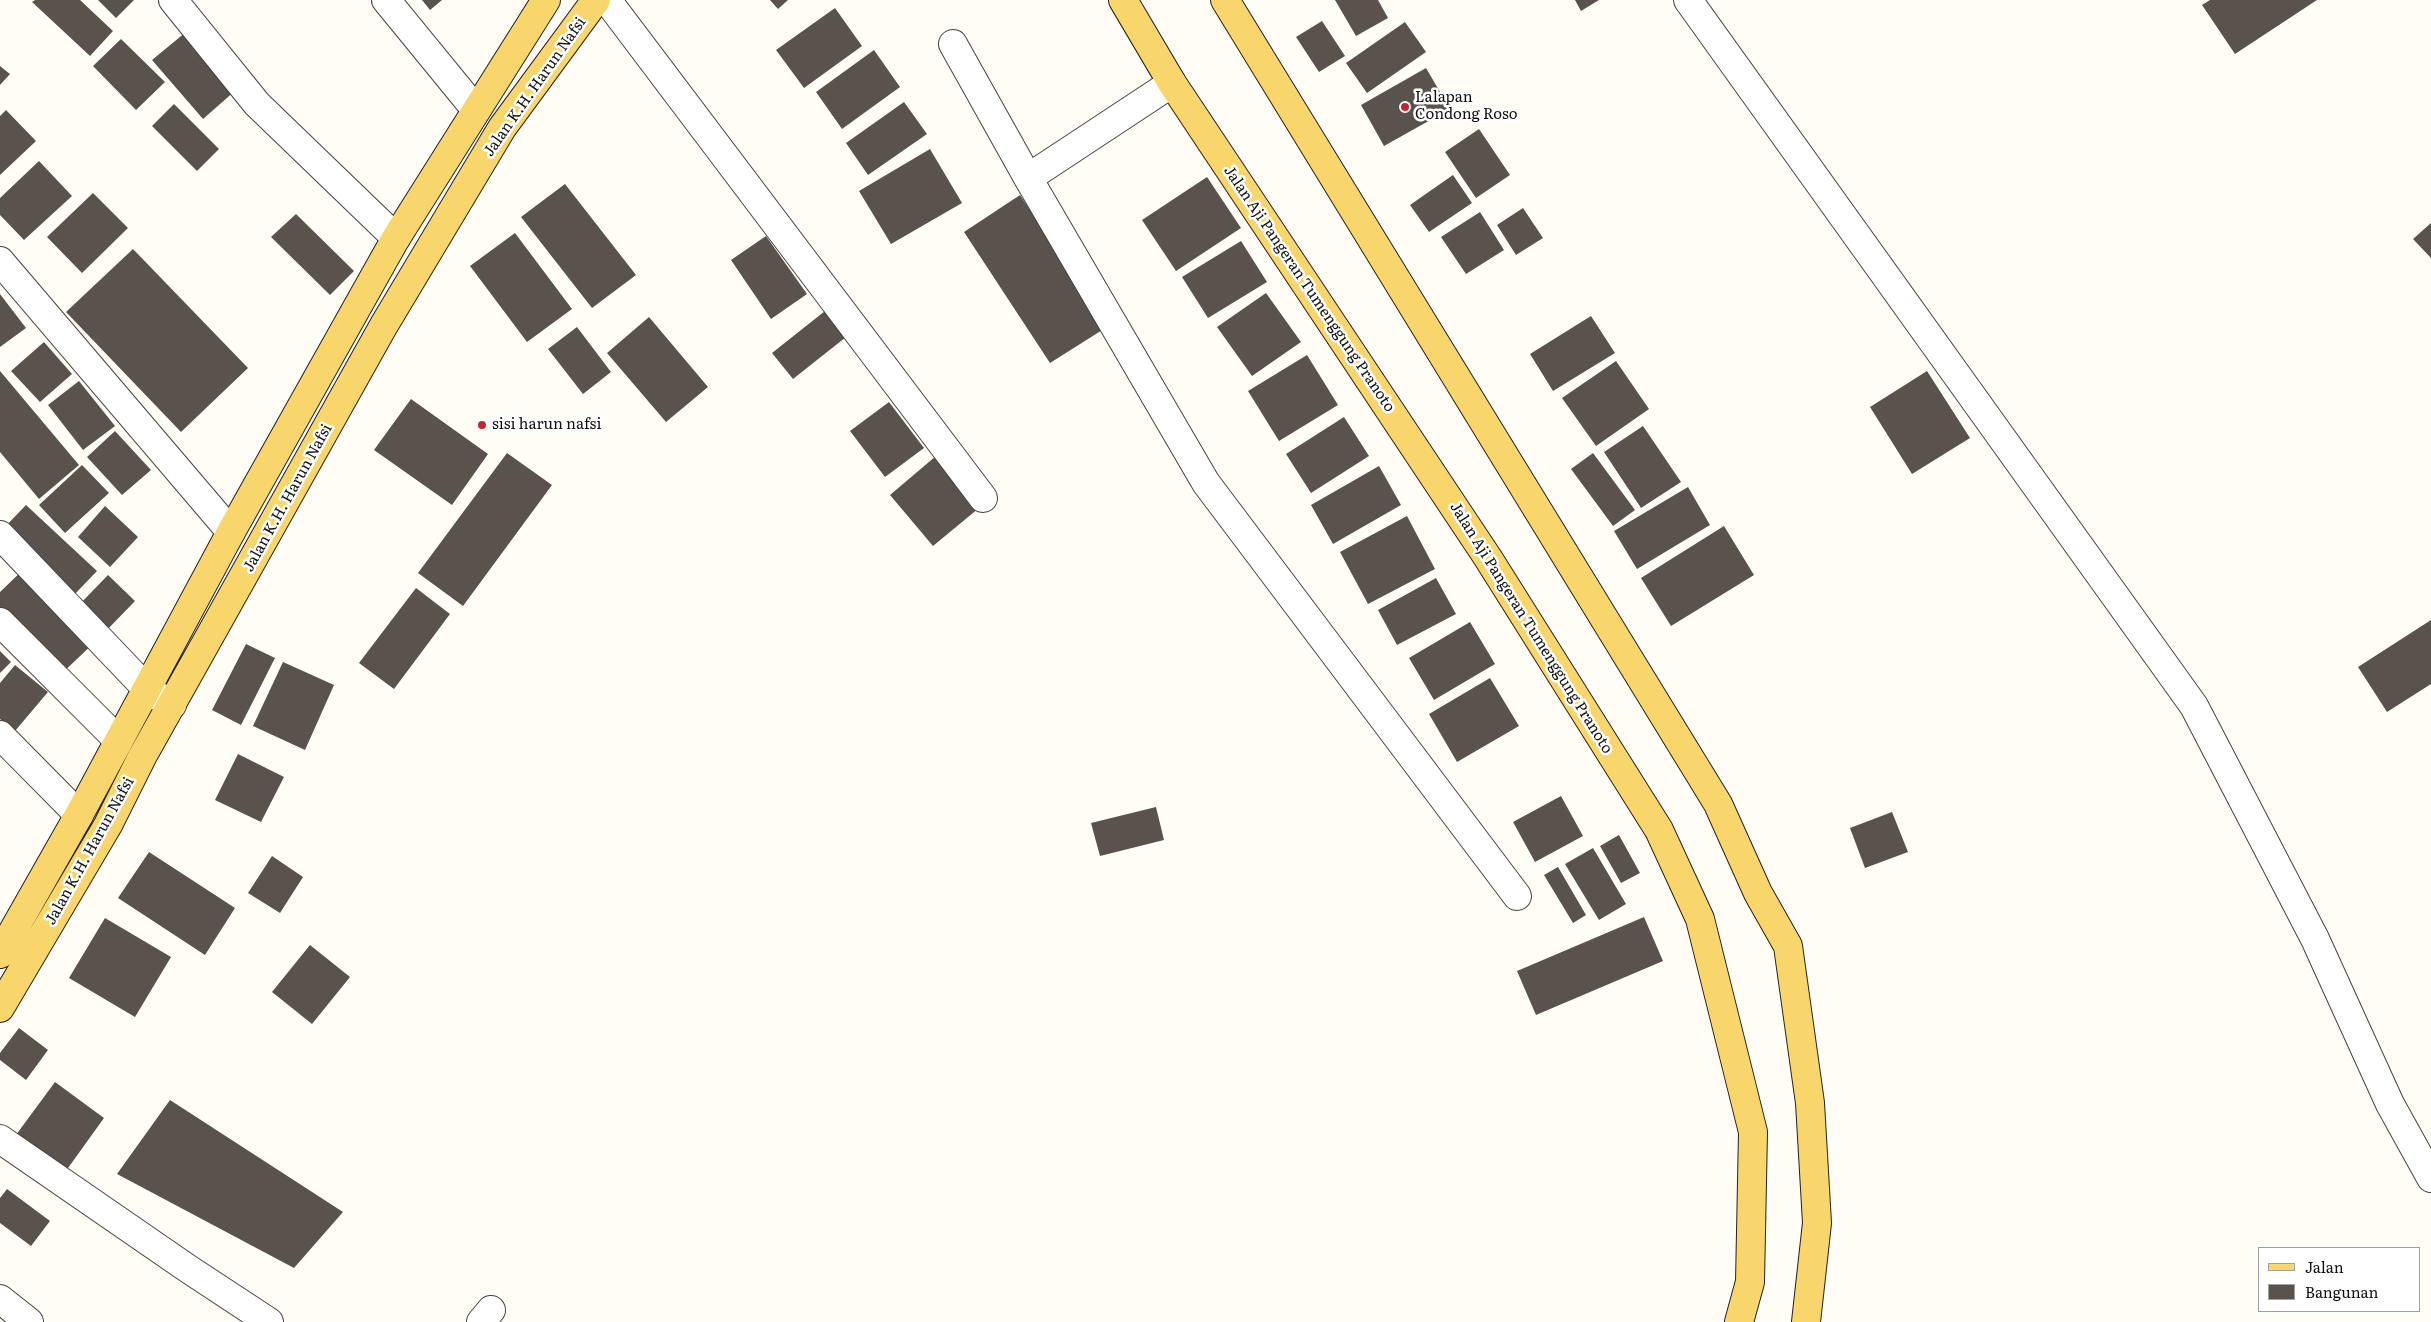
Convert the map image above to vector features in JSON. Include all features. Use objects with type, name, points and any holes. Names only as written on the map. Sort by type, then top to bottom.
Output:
[{"type":"main road","name":"Jalan K.H. Harun Nafsi","points":[[0,954],[80,815],[118,740],[231,532],[396,238],[546,0]]},
{"type":"main road","name":"Jalan K.H. Harun Nafsi","points":[[0,1008],[108,825],[142,757],[384,326],[502,128],[596,0]]},
{"type":"main road","name":"Jalan Aji Pangeran Tumenggung Pranoto","points":[[1123,0],[1172,82],[1493,566],[1659,830],[1700,918],[1753,1132],[1750,1282],[1739,1322]]},
{"type":"main road","points":[[1225,0],[1718,804],[1758,893],[1788,946],[1810,1103],[1817,1223],[1806,1322]]},
{"type":"street","points":[[173,0],[257,104],[396,238]]},
{"type":"street","points":[[386,0],[476,110]]},
{"type":"street","points":[[607,0],[983,498]]},
{"type":"street","points":[[1688,0],[2194,706],[2315,939],[2390,1104],[2431,1178]]},
{"type":"street","points":[[953,44],[1028,178],[1206,483],[1517,896]]},
{"type":"street","points":[[1028,178],[1172,82]]},
{"type":"street","points":[[0,261],[231,532]]},
{"type":"street","points":[[0,535],[147,689],[172,705]]},
{"type":"street","points":[[0,622],[118,740]]},
{"type":"street","points":[[0,735],[80,815]]},
{"type":"street","points":[[0,1140],[269,1322]]},
{"type":"street","points":[[0,1299],[29,1322]]},
{"type":"building","points":[[35,0],[80,0],[113,31],[90,56],[32,2]]},
{"type":"building","points":[[98,0],[134,0],[116,18]]},
{"type":"building","points":[[422,0],[442,0],[430,10]]},
{"type":"building","points":[[770,0],[788,0],[778,9]]},
{"type":"building","points":[[1335,0],[1378,0],[1388,18],[1356,36]]},
{"type":"building","points":[[1575,0],[1599,0],[1581,11]]},
{"type":"building","points":[[2210,0],[2317,0],[2235,54],[2202,5]]},
{"type":"building","points":[[835,8],[862,46],[804,88],[776,50]]},
{"type":"building","points":[[1322,21],[1345,56],[1319,72],[1296,37]]},
{"type":"building","points":[[1405,22],[1426,52],[1367,93],[1346,63]]},
{"type":"building","points":[[186,32],[236,90],[203,119],[152,60]]},
{"type":"building","points":[[121,39],[165,82],[136,110],[93,66]]},
{"type":"building","points":[[874,50],[900,87],[842,129],[816,92]]},
{"type":"building","points":[[0,66],[10,74],[0,85]]},
{"type":"building","name":"Lalapan Condong Roso","points":[[1426,68],[1450,109],[1384,146],[1361,105]]},
{"type":"building","points":[[904,102],[927,134],[868,175],[846,143]]},
{"type":"building","points":[[174,104],[219,149],[197,171],[152,126]]},
{"type":"building","points":[[6,110],[36,141],[0,175],[0,116]]},
{"type":"building","points":[[1479,129],[1510,175],[1476,198],[1445,152]]},
{"type":"building","points":[[930,149],[962,203],[891,244],[859,191]]},
{"type":"building","points":[[39,161],[72,196],[24,240],[0,215],[0,198]]},
{"type":"building","points":[[1453,175],[1472,203],[1429,232],[1410,205]]},
{"type":"building","points":[[1207,177],[1241,228],[1176,271],[1142,220]]},
{"type":"building","points":[[565,184],[636,275],[592,308],[521,217]]},
{"type":"building","points":[[93,193],[128,228],[82,273],[47,237]]},
{"type":"building","points":[[1020,195],[1107,327],[1050,363],[964,232]]},
{"type":"building","points":[[1523,208],[1543,238],[1516,255],[1497,225]]},
{"type":"building","points":[[1480,212],[1504,250],[1466,274],[1441,237]]},
{"type":"building","points":[[296,214],[354,271],[330,295],[271,237]]},
{"type":"building","points":[[2431,223],[2431,258],[2413,239]]},
{"type":"building","points":[[515,233],[572,309],[527,342],[470,266]]},
{"type":"building","points":[[766,236],[807,294],[771,319],[731,260]]},
{"type":"building","points":[[1241,241],[1267,282],[1208,318],[1182,277]]},
{"type":"building","points":[[133,249],[248,368],[181,432],[66,312]]},
{"type":"building","points":[[1266,293],[1301,342],[1252,376],[1217,327]]},
{"type":"building","points":[[0,294],[26,328],[0,347]]},
{"type":"building","points":[[825,311],[846,337],[793,379],[772,353]]},
{"type":"building","points":[[1591,316],[1615,353],[1553,391],[1530,354]]},
{"type":"building","points":[[649,317],[708,387],[666,422],[607,353]]},
{"type":"building","points":[[577,327],[611,372],[583,394],[548,349]]},
{"type":"building","points":[[44,342],[72,374],[40,402],[11,371]]},
{"type":"building","points":[[1307,355],[1338,405],[1279,441],[1248,391]]},
{"type":"building","points":[[1616,361],[1649,409],[1596,446],[1562,398]]},
{"type":"building","points":[[0,371],[79,465],[39,499],[0,452]]},
{"type":"building","points":[[1927,371],[1970,438],[1912,474],[1870,407]]},
{"type":"building","points":[[79,381],[115,426],[83,450],[48,405]]},
{"type":"building","points":[[411,399],[488,454],[452,505],[374,450]]},
{"type":"building","points":[[889,402],[924,448],[885,477],[850,431]]},
{"type":"building","points":[[1344,417],[1369,456],[1311,493],[1286,454]]},
{"type":"building","points":[[1643,426],[1681,482],[1641,508],[1604,452]]},
{"type":"building","points":[[115,431],[151,470],[122,495],[87,457]]},
{"type":"building","points":[[507,453],[552,485],[463,606],[418,573]]},
{"type":"building","points":[[1593,453],[1635,510],[1613,526],[1571,469]]},
{"type":"building","points":[[936,456],[979,508],[933,546],[890,495]]},
{"type":"building","points":[[82,465],[109,493],[65,533],[39,505]]},
{"type":"building","points":[[1379,466],[1401,505],[1333,544],[1311,505]]},
{"type":"building","points":[[1688,487],[1710,525],[1637,569],[1614,531]]},
{"type":"building","points":[[26,505],[97,571],[72,597],[2,530]]},
{"type":"building","points":[[105,506],[138,537],[110,567],[78,537]]},
{"type":"building","points":[[1407,516],[1435,569],[1368,604],[1340,552]]},
{"type":"building","points":[[1724,526],[1754,575],[1671,626],[1641,578]]},
{"type":"building","points":[[26,567],[96,641],[59,676],[0,614],[0,592]]},
{"type":"building","points":[[108,575],[135,601],[105,632],[78,606]]},
{"type":"building","points":[[1436,578],[1456,614],[1397,645],[1378,610]]},
{"type":"building","points":[[416,588],[450,614],[394,689],[359,663]]},
{"type":"building","points":[[2431,620],[2431,684],[2387,712],[2358,667]]},
{"type":"building","points":[[1470,622],[1495,664],[1434,700],[1409,658]]},
{"type":"building","points":[[246,644],[275,658],[241,725],[212,710]]},
{"type":"building","points":[[0,651],[11,662],[0,673]]},
{"type":"building","points":[[283,662],[334,685],[305,750],[253,726]]},
{"type":"building","points":[[15,665],[48,692],[15,731],[0,719],[0,683]]},
{"type":"building","points":[[1490,678],[1519,726],[1457,762],[1429,714]]},
{"type":"building","points":[[238,754],[284,777],[261,822],[215,800]]},
{"type":"building","points":[[1561,796],[1583,836],[1535,862],[1513,822]]},
{"type":"building","points":[[1156,807],[1164,840],[1100,856],[1091,823]]},
{"type":"building","points":[[1892,812],[1908,852],[1865,868],[1850,828]]},
{"type":"building","points":[[1619,835],[1640,873],[1621,883],[1600,846]]},
{"type":"building","points":[[1593,848],[1626,904],[1599,920],[1565,864]]},
{"type":"building","points":[[149,852],[235,908],[205,955],[118,898]]},
{"type":"building","points":[[272,856],[303,877],[280,913],[248,893]]},
{"type":"building","points":[[1558,867],[1586,915],[1573,923],[1544,875]]},
{"type":"building","points":[[1644,917],[1663,961],[1536,1015],[1517,971]]},
{"type":"building","points":[[105,918],[171,957],[135,1017],[69,978]]},
{"type":"building","points":[[310,945],[350,977],[312,1024],[272,992]]},
{"type":"building","points":[[19,1028],[48,1050],[26,1080],[0,1060],[0,1053]]},
{"type":"building","points":[[55,1082],[104,1118],[63,1175],[13,1139]]},
{"type":"building","points":[[170,1100],[343,1212],[294,1268],[117,1174]]},
{"type":"building","points":[[7,1189],[50,1221],[31,1246],[0,1223],[0,1198]]},
{"type":"place","name":"Lalapan Condong Roso","points":[[1405,107]]},
{"type":"place","name":"sisi harun nafsi","points":[[482,425]]}]
